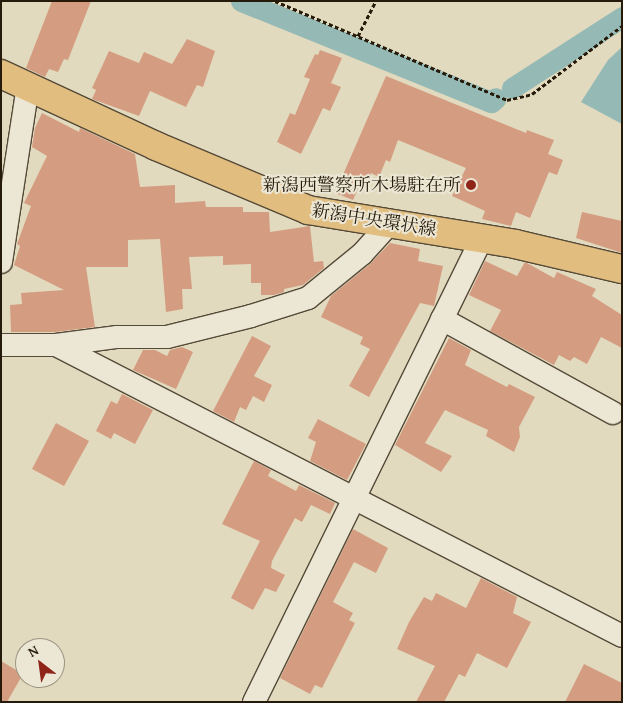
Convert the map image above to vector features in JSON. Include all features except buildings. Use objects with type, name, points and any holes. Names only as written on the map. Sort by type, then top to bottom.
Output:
[{"type":"main road","name":"新潟中央環状線","points":[[1,74],[156,146],[299,207],[482,238],[622,269]]},
{"type":"street","points":[[1,262],[28,86]]},
{"type":"street","points":[[1,345],[56,345],[117,337],[167,337],[251,316],[308,298],[362,254],[390,223]]},
{"type":"street","points":[[254,702],[482,238]]},
{"type":"street","points":[[442,318],[613,413]]},
{"type":"street","points":[[56,345],[622,636]]},
{"type":"path","points":[[275,1],[507,100],[532,94],[622,26]]},
{"type":"path","points":[[358,36],[376,1]]},
{"type":"water","points":[[622,47],[622,124],[581,102],[608,60]]},
{"type":"waterway","points":[[241,1],[491,102],[496,98]]},
{"type":"waterway","points":[[512,88],[622,17]]},
{"type":"place","name":"新潟西警察所木場駐在所","points":[[471,185]]}]
